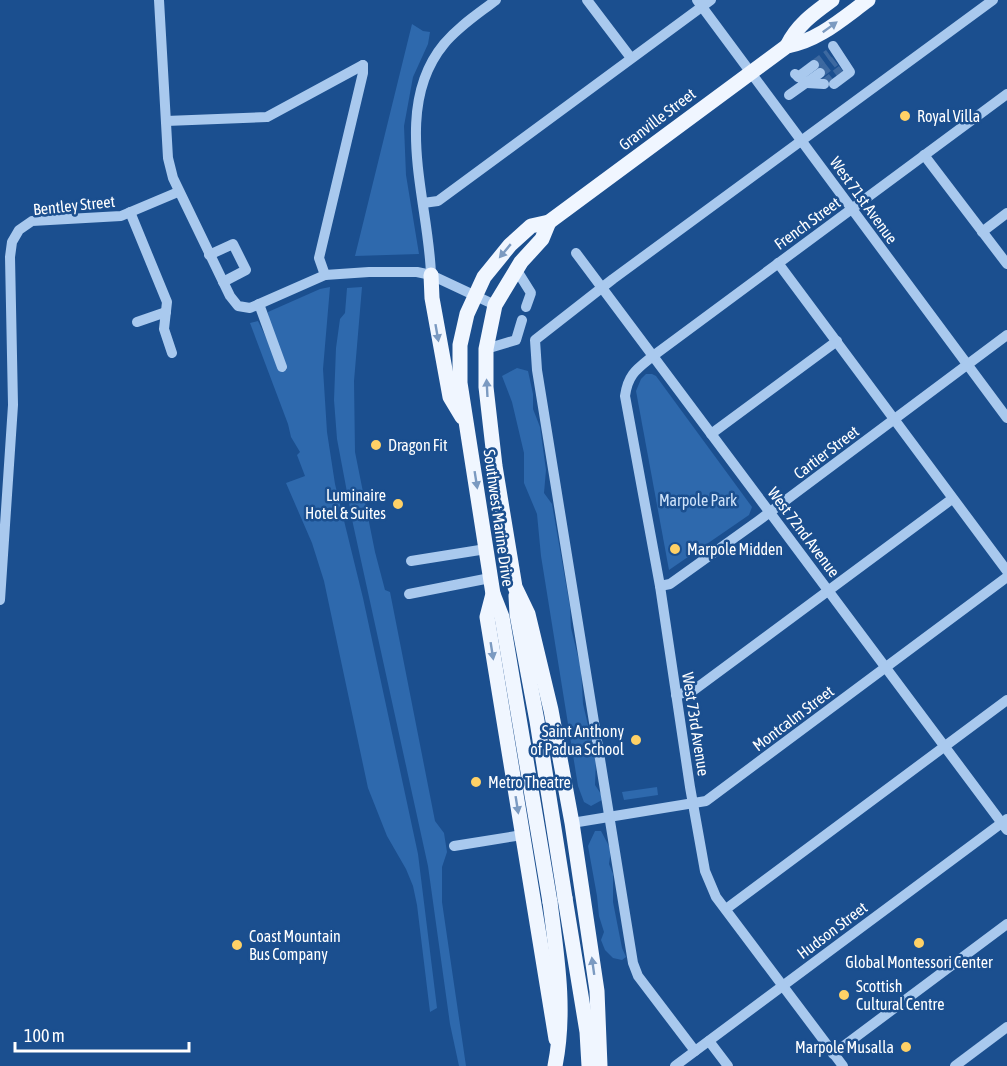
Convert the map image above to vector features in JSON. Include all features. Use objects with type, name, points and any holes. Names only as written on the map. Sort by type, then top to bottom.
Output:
[{"type":"main road","name":"Granville Street","points":[[787,46],[793,34],[807,18],[832,0]]},
{"type":"main road","name":"Granville Street","points":[[475,296],[484,277],[510,245],[531,226],[549,222],[787,46],[800,44],[819,35],[868,0]]},
{"type":"main road","name":"Granville Street","points":[[495,305],[516,269],[542,239],[549,222]]},
{"type":"main road","points":[[431,275],[432,298],[450,397],[466,423]]},
{"type":"main road","name":"Southwest Marine Drive","points":[[475,296],[467,314],[460,345],[460,383],[493,594],[487,617],[561,1066]]},
{"type":"main road","name":"Southwest Marine Drive","points":[[495,305],[486,349],[486,387],[490,428],[515,588],[528,614],[551,710],[572,823],[597,991],[600,1066]]},
{"type":"main road","points":[[515,588],[517,614],[537,721],[587,1032],[589,1066]]},
{"type":"main road","points":[[493,594],[502,617],[550,902],[561,996],[559,1048],[555,1066]]},
{"type":"street","points":[[159,0],[168,158],[178,192],[230,296],[238,306],[245,309],[325,275],[344,272],[417,272],[431,275],[495,305]]},
{"type":"street","points":[[431,275],[430,248],[417,175],[416,143],[417,119],[428,71],[438,51],[450,37],[496,0]]},
{"type":"street","points":[[587,0],[631,57]]},
{"type":"street","points":[[694,1051],[638,976],[633,963],[534,346],[535,340],[602,288],[993,0]]},
{"type":"street","points":[[423,203],[438,201],[703,2]]},
{"type":"street","name":"West 71st Avenue","points":[[703,2],[750,72],[1007,418]]},
{"type":"street","points":[[800,78],[829,84],[850,72],[838,58]]},
{"type":"street","points":[[166,121],[267,117],[363,65],[319,258],[325,275]]},
{"type":"street","points":[[789,95],[800,78],[817,69]]},
{"type":"street","name":"French Street","points":[[653,356],[1007,94]]},
{"type":"street","points":[[924,155],[1007,264]]},
{"type":"street","name":"Bentley Street","points":[[0,600],[16,386],[10,257],[12,242],[19,230],[32,221],[45,226],[125,214],[178,192]]},
{"type":"street","points":[[982,232],[1007,213]]},
{"type":"street","points":[[125,214],[125,228]]},
{"type":"street","points":[[125,214],[167,302],[164,328],[172,353]]},
{"type":"street","points":[[209,255],[233,244],[246,270],[223,282]]},
{"type":"street","name":"West 72nd Avenue","points":[[576,253],[944,747],[1005,824]]},
{"type":"street","points":[[778,263],[1007,571]]},
{"type":"street","points":[[516,269],[531,293],[526,307]]},
{"type":"street","points":[[259,304],[282,368]]},
{"type":"street","points":[[136,322],[166,312]]},
{"type":"street","points":[[486,349],[516,340],[522,320]]},
{"type":"street","name":"Cartier Street","points":[[660,586],[670,584],[770,513],[1007,335]]},
{"type":"street","points":[[711,434],[837,341]]},
{"type":"street","name":"West 73rd Avenue","points":[[653,356],[632,374],[628,380],[626,396],[660,586],[693,804],[707,879],[726,909],[843,1066]]},
{"type":"street","points":[[676,695],[694,690],[952,499]]},
{"type":"street","points":[[411,561],[486,549]]},
{"type":"street","name":"Montcalm Street","points":[[572,823],[706,801],[1007,577]]},
{"type":"street","points":[[409,594],[490,578]]},
{"type":"street","points":[[726,909],[1007,700]]},
{"type":"street","name":"Hudson Street","points":[[675,1066],[1005,824]]},
{"type":"street","points":[[454,846],[522,835]]},
{"type":"street","points":[[833,1054],[1007,924]]},
{"type":"street","points":[[549,999],[597,991]]},
{"type":"street","points":[[955,1066],[1007,1027]]},
{"type":"street","points":[[709,1041],[728,1066]]},
{"type":"green space","points":[[412,24],[423,31],[430,32],[428,44],[413,77],[404,126],[406,175],[419,254],[355,256]]},
{"type":"green space","points":[[330,287],[323,369],[327,432],[335,484],[363,598],[418,854],[437,1008],[430,1012],[413,886],[387,836],[368,788],[324,581],[312,543],[286,483],[305,476],[297,455],[300,452],[291,437],[250,323],[258,321],[282,370],[287,370],[269,321],[268,312],[320,289]]},
{"type":"green space","points":[[362,287],[354,381],[355,452],[375,552],[385,590],[390,592],[435,821],[444,833],[447,852],[442,867],[442,902],[466,1066],[459,1066],[450,1024],[428,866],[353,524],[337,439],[334,400],[336,348],[340,319],[345,313],[347,288]]},
{"type":"green space","points":[[517,368],[528,371],[533,394],[533,409],[540,427],[546,470],[544,493],[552,504],[570,607],[571,628],[581,669],[583,704],[596,759],[595,785],[602,800],[591,806],[584,802],[578,786],[541,556],[537,514],[524,483],[524,453],[512,402],[502,376]]},
{"type":"green space","name":"Marpole Park","points":[[646,374],[656,376],[752,507],[749,515],[669,570],[636,391]]},
{"type":"green space","points":[[657,787],[658,795],[624,800],[622,792]]},
{"type":"green space","points":[[595,831],[601,831],[611,850],[609,864],[613,874],[613,902],[622,948],[626,957],[622,960],[613,958],[605,950],[601,940],[604,932],[599,916],[588,846]]},
{"type":"tunnel","points":[[814,65],[829,54]]},
{"type":"tunnel","points":[[820,73],[835,61]]},
{"type":"tunnel","points":[[824,84],[842,70]]},
{"type":"place","name":"Royal Villa","points":[[905,116]]},
{"type":"place","name":"Dragon Fit","points":[[376,445]]},
{"type":"place","name":"Luminaire Hotel & Suites","points":[[398,504]]},
{"type":"place","name":"Marpole Midden","points":[[675,549]]},
{"type":"place","name":"Saint Anthony of Padua School","points":[[636,740]]},
{"type":"place","name":"Metro Theatre","points":[[476,782]]},
{"type":"place","name":"Global Montessori Center","points":[[919,943]]},
{"type":"place","name":"Coast Mountain Bus Company","points":[[237,945]]},
{"type":"place","name":"Scottish Cultural Centre","points":[[844,995]]},
{"type":"place","name":"Marpole Musalla","points":[[906,1047]]}]
